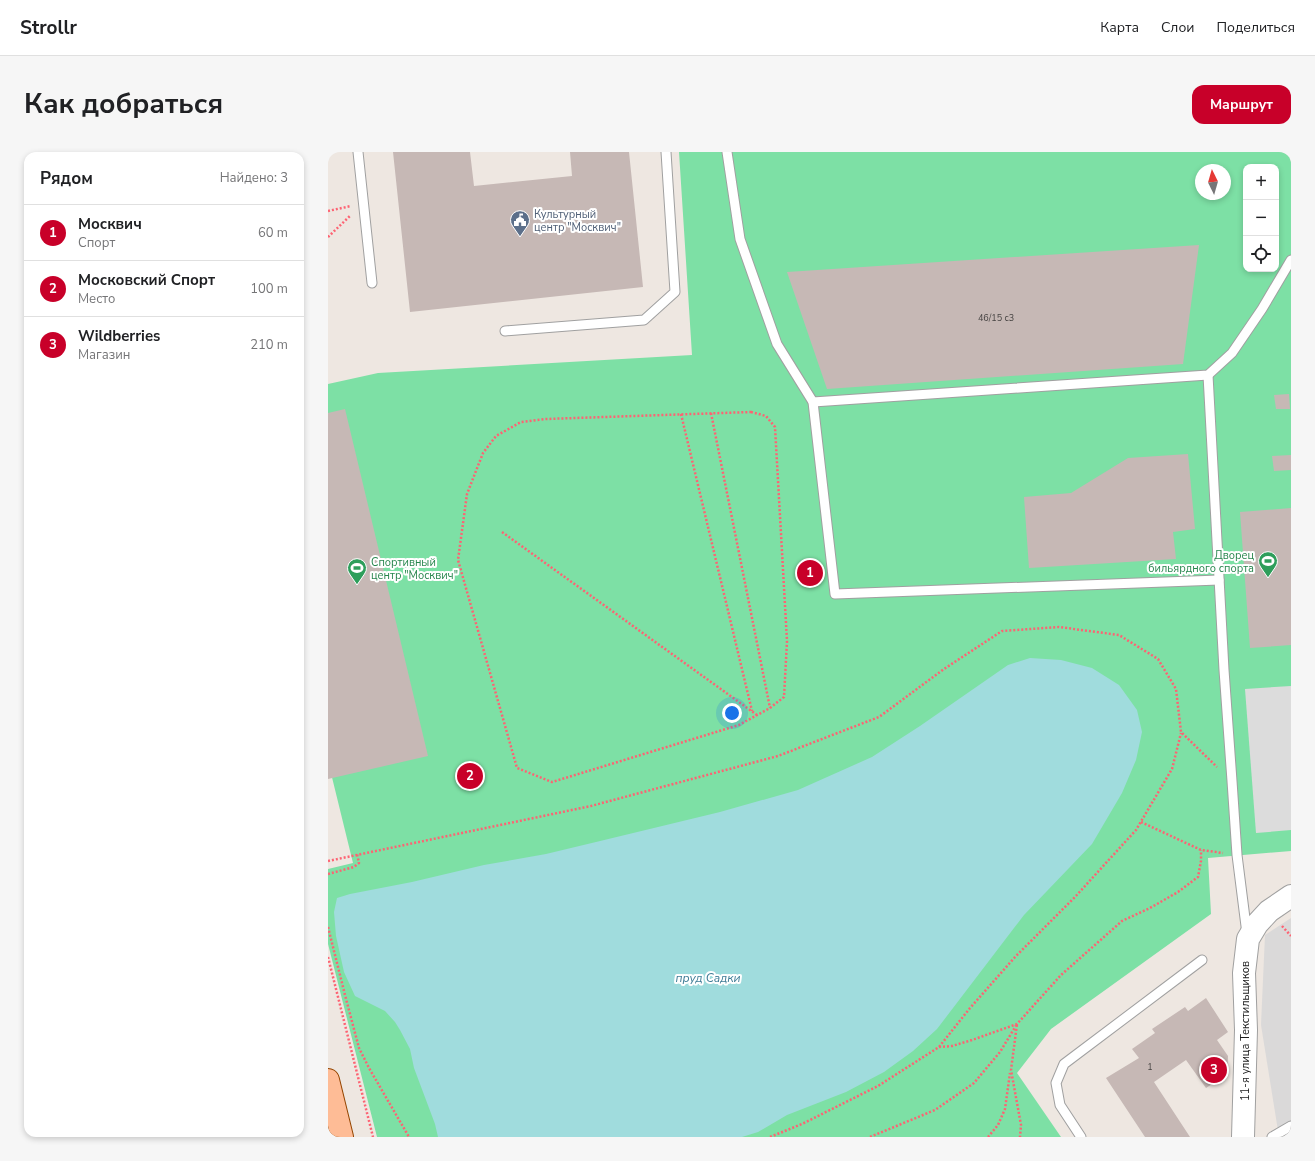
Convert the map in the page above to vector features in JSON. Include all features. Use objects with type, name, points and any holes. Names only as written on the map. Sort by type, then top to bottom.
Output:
[{"type":"main road","points":[[328,1080],[342,1137]]},
{"type":"street","name":"11-я улица Текстильщиков","points":[[1243,1137],[1246,1030],[1244,973],[1248,940],[1257,924],[1269,911],[1291,896]]},
{"type":"lane","points":[[358,152],[372,283]]},
{"type":"lane","points":[[505,331],[644,320],[675,292],[666,152]]},
{"type":"lane","points":[[727,152],[740,239],[777,344],[813,402],[835,594],[1219,580]]},
{"type":"lane","points":[[813,402],[1208,375],[1232,353],[1262,309],[1291,260]]},
{"type":"lane","points":[[1208,375],[1219,580],[1237,855],[1248,940]]},
{"type":"lane","points":[[1081,1137],[1060,1105],[1056,1083],[1064,1064],[1202,960]]},
{"type":"lane","points":[[1272,1137],[1291,1126]]},
{"type":"path","points":[[328,211],[363,204]]},
{"type":"path","points":[[328,237],[363,204]]},
{"type":"path","points":[[751,412],[766,416],[775,427],[787,641],[784,697],[770,708],[739,725],[552,782],[517,768],[458,560],[467,494],[483,453],[496,436],[521,422],[546,419],[711,413],[751,412]]},
{"type":"path","points":[[711,413],[770,708]]},
{"type":"path","points":[[680,414],[752,711]]},
{"type":"path","points":[[502,532],[757,715]]},
{"type":"path","points":[[328,861],[591,806],[778,756],[879,717],[944,669],[1002,631],[1060,627],[1119,635],[1158,659],[1176,689],[1181,732],[1172,769],[1136,830],[1075,897],[1014,957],[939,1047],[878,1086],[802,1124],[770,1137]]},
{"type":"path","points":[[1181,732],[1232,781]]},
{"type":"path","points":[[1141,822],[1201,850],[1237,855]]},
{"type":"path","points":[[870,1137],[936,1110],[974,1083],[1000,1052],[1017,1024],[1061,975],[1122,921],[1150,908],[1178,892],[1198,877],[1201,861],[1201,850]]},
{"type":"path","points":[[328,874],[354,867],[359,863],[357,854]]},
{"type":"path","points":[[328,927],[359,1048],[368,1068],[408,1137]]},
{"type":"path","points":[[328,957],[373,1137]]},
{"type":"path","points":[[939,1047],[952,1046],[1017,1024]]},
{"type":"path","points":[[988,1137],[998,1125],[1005,1109],[1017,1024]]},
{"type":"path","points":[[1011,1070],[1021,1126],[1020,1137]]},
{"type":"shaded area","points":[[1291,686],[1291,830],[1256,833],[1245,689]]},
{"type":"shaded area","points":[[1291,918],[1291,1137],[1279,1137],[1261,1025],[1265,935]]},
{"type":"green space","points":[[679,152],[1291,152],[1291,851],[1208,858],[1211,914],[1051,1029],[1017,1073],[1061,1137],[377,1137],[328,944],[328,869],[353,863],[328,761],[328,384],[378,373],[692,355]]},
{"type":"water","name":"пруд Садки","points":[[1030,658],[1061,660],[1092,668],[1119,685],[1137,710],[1142,732],[1136,760],[1122,793],[1092,844],[1024,915],[937,1029],[913,1051],[884,1072],[846,1092],[787,1115],[758,1132],[742,1137],[438,1137],[435,1124],[414,1068],[410,1049],[400,1030],[385,1011],[355,996],[344,972],[336,936],[334,912],[337,898],[484,865],[546,854],[720,812],[798,790],[872,757],[920,726],[1008,665]]},
{"type":"building","name":"Культурный центр \"Москвич\"","points":[[393,152],[470,152],[474,186],[572,176],[570,152],[629,152],[643,287],[410,312]]},
{"type":"building","points":[[1199,245],[1183,364],[827,389],[787,272]]},
{"type":"building","points":[[1289,394],[1290,409],[1276,409],[1274,395]]},
{"type":"building","name":"Спортивный центр \"Москвич\"","points":[[345,409],[428,756],[328,779],[328,413]]},
{"type":"building","points":[[1188,454],[1195,529],[1173,532],[1176,559],[1029,568],[1024,497],[1071,493],[1128,458]]},
{"type":"building","points":[[1291,455],[1291,470],[1274,471],[1272,456]]},
{"type":"building","name":"Дворец бильярдного спорта","points":[[1291,508],[1291,645],[1250,648],[1240,512]]},
{"type":"building","points":[[1206,998],[1228,1032],[1217,1040],[1228,1056],[1227,1074],[1206,1088],[1186,1060],[1154,1082],[1190,1137],[1145,1137],[1106,1078],[1139,1058],[1132,1049],[1155,1033],[1152,1029],[1185,1007],[1188,1011]]},
{"type":"place","name":"Культурный центр \"Москвич\"","points":[[520,237]]},
{"type":"place","name":"Москвич","points":[[810,573]]},
{"type":"place","name":"Дворец бильярдного спорта","points":[[1268,578]]},
{"type":"place","name":"Спортивный центр \"Москвич\"","points":[[357,585]]},
{"type":"place","name":"Московский Спорт","points":[[470,776]]},
{"type":"place","name":"Wildberries","points":[[1214,1070]]}]
